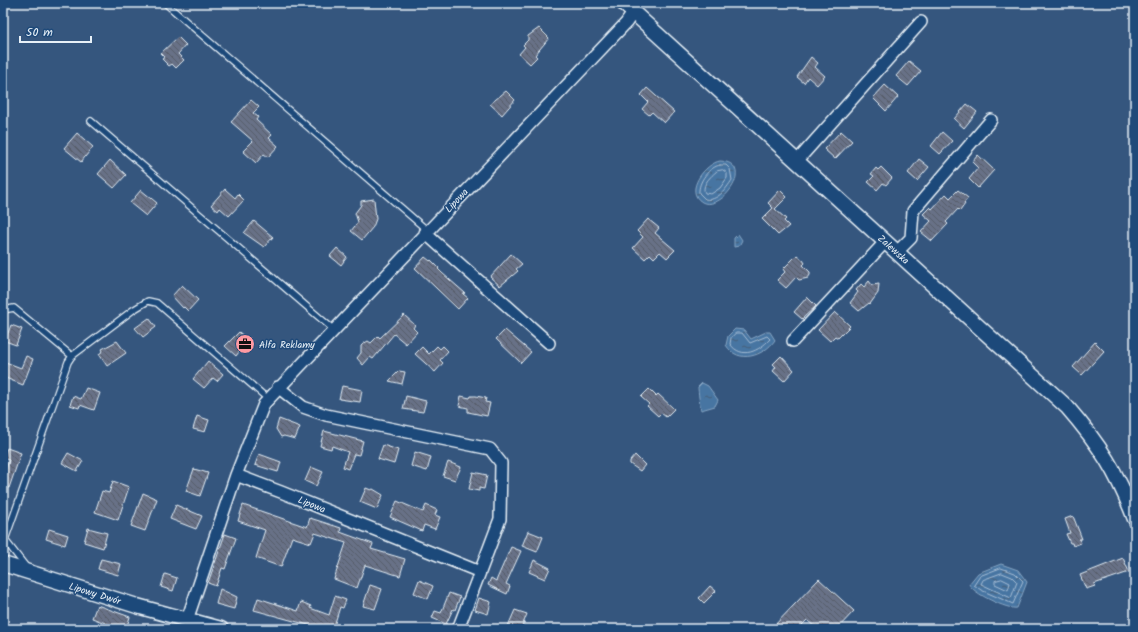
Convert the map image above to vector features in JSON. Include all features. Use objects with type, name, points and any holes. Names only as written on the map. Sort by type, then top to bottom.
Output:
[{"type":"street","name":"Zalewska","points":[[623,3],[1067,407],[1100,446],[1114,470],[1135,519]]},
{"type":"street","name":"Lipowa","points":[[480,572],[236,475],[264,404],[278,387],[626,23],[633,13]]},
{"type":"street","points":[[797,161],[921,22]]},
{"type":"street","points":[[898,252],[911,238],[913,211],[991,120]]},
{"type":"street","points":[[427,232],[549,343]]},
{"type":"street","points":[[793,341],[886,242]]},
{"type":"street","points":[[278,387],[303,407],[326,415],[490,449],[501,463],[500,519],[458,629]]},
{"type":"street","points":[[187,620],[236,475]]},
{"type":"street","name":"Lipowy Dwór","points":[[3,564],[221,629]]},
{"type":"lane","points":[[165,3],[427,232]]},
{"type":"lane","points":[[91,121],[334,330]]},
{"type":"lane","points":[[33,574],[21,562],[5,540],[68,362],[72,356],[133,310],[148,301],[157,303],[268,399]]},
{"type":"lane","points":[[3,310],[14,308],[72,356]]},
{"type":"water","points":[[720,161],[731,164],[736,170],[736,178],[726,194],[718,201],[710,203],[702,202],[697,197],[695,191],[699,178],[709,167]]},
{"type":"water","points":[[738,234],[742,240],[739,246],[734,247],[734,238]]},
{"type":"water","points":[[735,329],[744,330],[751,339],[766,332],[770,332],[775,340],[770,346],[758,354],[751,356],[737,355],[726,345],[728,336]]},
{"type":"water","points":[[702,383],[708,386],[718,400],[715,406],[701,410],[698,387]]},
{"type":"water","points":[[1001,564],[1018,570],[1027,582],[1017,608],[999,604],[983,596],[976,592],[969,584],[978,573]]},
{"type":"building","points":[[539,28],[549,38],[535,55],[537,57],[530,64],[519,54],[525,47],[523,45],[528,40],[528,36]]},
{"type":"building","points":[[178,37],[186,45],[178,54],[184,60],[176,68],[172,64],[169,66],[162,59],[165,57],[161,53]]},
{"type":"building","points":[[811,57],[818,63],[815,67],[825,76],[817,85],[808,77],[804,83],[797,77]]},
{"type":"building","points":[[909,61],[921,71],[908,86],[896,76]]},
{"type":"building","points":[[885,85],[898,97],[886,111],[873,98]]},
{"type":"building","points":[[647,88],[674,112],[664,123],[652,112],[649,115],[642,109],[648,102],[641,95]]},
{"type":"building","points":[[506,91],[515,100],[502,115],[490,104]]},
{"type":"building","points":[[251,100],[259,107],[253,113],[258,117],[256,120],[272,135],[269,138],[278,146],[268,157],[264,154],[256,163],[243,151],[253,141],[231,122]]},
{"type":"building","points":[[967,104],[977,112],[964,128],[954,119]]},
{"type":"building","points":[[841,131],[852,141],[835,159],[824,149]]},
{"type":"building","points":[[942,132],[952,141],[940,154],[931,146]]},
{"type":"building","points":[[77,133],[93,147],[81,162],[64,148]]},
{"type":"building","points":[[978,155],[994,170],[978,188],[969,179],[978,168],[972,162]]},
{"type":"building","points":[[919,159],[929,167],[917,181],[908,173]]},
{"type":"building","points":[[110,160],[126,175],[114,188],[98,174]]},
{"type":"building","points":[[881,167],[892,178],[886,185],[883,183],[877,190],[868,182],[874,176],[871,174],[876,168],[878,170]]},
{"type":"building","points":[[225,189],[235,198],[238,194],[244,200],[229,216],[220,208],[218,211],[211,205]]},
{"type":"building","points":[[141,190],[157,203],[146,216],[130,203]]},
{"type":"building","points":[[780,190],[787,197],[775,209],[786,219],[784,221],[789,226],[778,235],[762,219],[773,208],[768,203]]},
{"type":"building","points":[[958,190],[968,198],[964,203],[965,204],[960,211],[958,209],[946,222],[948,224],[932,241],[921,232],[931,221],[923,214],[930,207],[932,209],[946,194],[950,198]]},
{"type":"building","points":[[374,199],[376,219],[373,227],[362,240],[351,231],[358,222],[355,213],[361,205],[361,201]]},
{"type":"building","points":[[648,219],[659,228],[655,233],[675,250],[667,258],[660,252],[654,258],[650,254],[645,259],[633,248],[643,237],[637,231]]},
{"type":"building","points":[[254,221],[273,237],[264,247],[244,233]]},
{"type":"building","points":[[337,248],[347,257],[341,265],[330,256]]},
{"type":"building","points":[[511,254],[522,264],[516,269],[518,271],[500,286],[490,277]]},
{"type":"building","points":[[797,255],[805,263],[803,265],[810,272],[810,275],[808,278],[799,280],[796,277],[786,288],[777,280],[785,272],[783,269]]},
{"type":"building","points":[[425,257],[430,261],[431,260],[442,273],[465,293],[463,294],[468,298],[458,309],[415,268]]},
{"type":"building","points":[[869,281],[872,285],[879,284],[878,293],[870,304],[869,303],[859,311],[850,303],[858,292],[856,290],[861,284],[864,287]]},
{"type":"building","points":[[182,285],[198,300],[188,311],[184,307],[183,308],[172,296]]},
{"type":"building","points":[[807,297],[816,306],[802,319],[794,312]]},
{"type":"building","points":[[835,312],[850,326],[838,338],[835,336],[830,341],[818,330]]},
{"type":"building","points":[[404,315],[415,325],[413,328],[417,332],[406,344],[394,334],[373,359],[370,357],[363,365],[357,358],[361,353],[361,346],[368,341],[371,343],[378,336],[380,338]]},
{"type":"building","points":[[149,318],[156,327],[143,337],[135,328]]},
{"type":"building","points":[[11,325],[22,329],[16,345],[5,341]]},
{"type":"building","points":[[505,330],[531,352],[521,363],[496,339]]},
{"type":"building","points":[[239,332],[248,340],[236,356],[225,346]]},
{"type":"building","points":[[117,341],[126,353],[107,366],[99,354],[103,351],[102,349]]},
{"type":"building","points":[[1095,342],[1104,351],[1082,375],[1073,367]]},
{"type":"building","points":[[437,346],[440,349],[443,346],[448,351],[440,360],[443,363],[435,372],[415,354],[422,347],[429,354]]},
{"type":"building","points":[[26,356],[33,359],[23,385],[3,377],[3,361],[21,368]]},
{"type":"building","points":[[781,356],[794,370],[784,381],[773,371],[776,367],[773,364]]},
{"type":"building","points":[[208,361],[223,374],[217,381],[213,378],[204,388],[193,379]]},
{"type":"building","points":[[399,371],[405,372],[402,384],[389,381]]},
{"type":"building","points":[[342,386],[362,390],[360,402],[339,399]]},
{"type":"building","points":[[86,388],[100,393],[94,410],[80,405],[79,408],[70,405],[73,396],[81,399]]},
{"type":"building","points":[[649,389],[656,396],[658,394],[674,409],[666,417],[661,413],[658,416],[647,406],[649,404],[641,397]]},
{"type":"building","points":[[406,396],[426,401],[423,412],[403,409]]},
{"type":"building","points":[[461,396],[470,398],[471,396],[476,396],[486,398],[485,402],[490,403],[487,416],[468,412],[468,408],[459,406]]},
{"type":"building","points":[[197,416],[209,420],[205,432],[193,429]]},
{"type":"building","points":[[279,419],[300,427],[295,439],[284,436],[281,437],[276,429]]},
{"type":"building","points":[[324,431],[363,441],[359,455],[354,454],[348,469],[343,467],[348,452],[332,446],[331,449],[320,446]]},
{"type":"building","points":[[383,445],[398,450],[394,464],[378,459]]},
{"type":"building","points":[[7,448],[21,453],[9,488],[3,486],[3,478],[9,460],[4,458]]},
{"type":"building","points":[[415,452],[431,457],[427,471],[411,466]]},
{"type":"building","points":[[68,453],[83,461],[77,471],[62,463]]},
{"type":"building","points":[[259,454],[281,462],[278,472],[255,465]]},
{"type":"building","points":[[635,455],[645,465],[640,471],[630,464],[630,461]]},
{"type":"building","points":[[448,462],[461,467],[455,480],[443,476]]},
{"type":"building","points":[[311,467],[323,472],[316,486],[305,481]]},
{"type":"building","points":[[194,469],[208,473],[200,496],[186,491]]},
{"type":"building","points":[[473,472],[487,475],[484,489],[479,488],[479,491],[469,489]]},
{"type":"building","points":[[113,481],[129,487],[118,520],[95,512],[102,491],[109,493]]},
{"type":"building","points":[[366,488],[371,490],[373,489],[383,495],[377,509],[360,502]]},
{"type":"building","points":[[143,493],[157,499],[145,531],[131,526]]},
{"type":"building","points":[[397,501],[423,512],[426,505],[437,510],[435,515],[440,517],[435,529],[424,525],[422,531],[390,517]]},
{"type":"building","points":[[176,505],[202,516],[196,529],[170,519]]},
{"type":"building","points":[[243,505],[307,527],[310,518],[341,528],[340,532],[373,544],[371,549],[405,559],[400,576],[365,565],[357,588],[334,579],[346,543],[315,533],[311,543],[292,537],[281,567],[256,558],[265,530],[238,521]]},
{"type":"building","points":[[1073,516],[1082,539],[1079,539],[1081,543],[1073,546],[1066,534],[1070,533],[1065,519]]},
{"type":"building","points":[[88,528],[107,533],[103,548],[84,542]]},
{"type":"building","points":[[49,529],[68,535],[65,545],[46,539]]},
{"type":"building","points":[[528,531],[543,537],[537,552],[522,546]]},
{"type":"building","points":[[225,534],[236,538],[225,569],[222,568],[216,586],[208,583]]},
{"type":"building","points":[[511,547],[521,551],[506,584],[510,586],[507,594],[488,585],[491,578],[496,581]]},
{"type":"building","points":[[1123,558],[1129,572],[1094,584],[1095,586],[1086,589],[1080,575]]},
{"type":"building","points":[[101,559],[121,564],[118,575],[98,569]]},
{"type":"building","points":[[534,560],[550,568],[545,579],[529,572]]},
{"type":"building","points":[[165,574],[177,578],[173,591],[161,587]]},
{"type":"building","points":[[819,579],[854,611],[837,629],[817,629],[807,620],[798,629],[771,629]]},
{"type":"building","points":[[419,580],[433,586],[428,599],[414,593]]},
{"type":"building","points":[[370,585],[382,589],[375,609],[363,606]]},
{"type":"building","points":[[710,586],[716,591],[704,603],[699,598]]},
{"type":"building","points":[[220,589],[237,597],[234,609],[216,604]]},
{"type":"building","points":[[449,593],[460,597],[455,610],[453,609],[446,624],[432,618],[435,611],[441,613]]},
{"type":"building","points":[[335,596],[346,600],[343,608],[340,607],[333,629],[323,629],[254,610],[258,598],[298,611],[301,602],[311,606],[310,608],[329,615]]},
{"type":"building","points":[[479,598],[491,602],[488,614],[475,610]]},
{"type":"building","points":[[97,605],[130,617],[126,629],[121,629],[92,618]]},
{"type":"building","points":[[515,610],[527,614],[521,629],[508,626]]},
{"type":"place","name":"Alfa Reklamy","points":[[245,344]]}]
